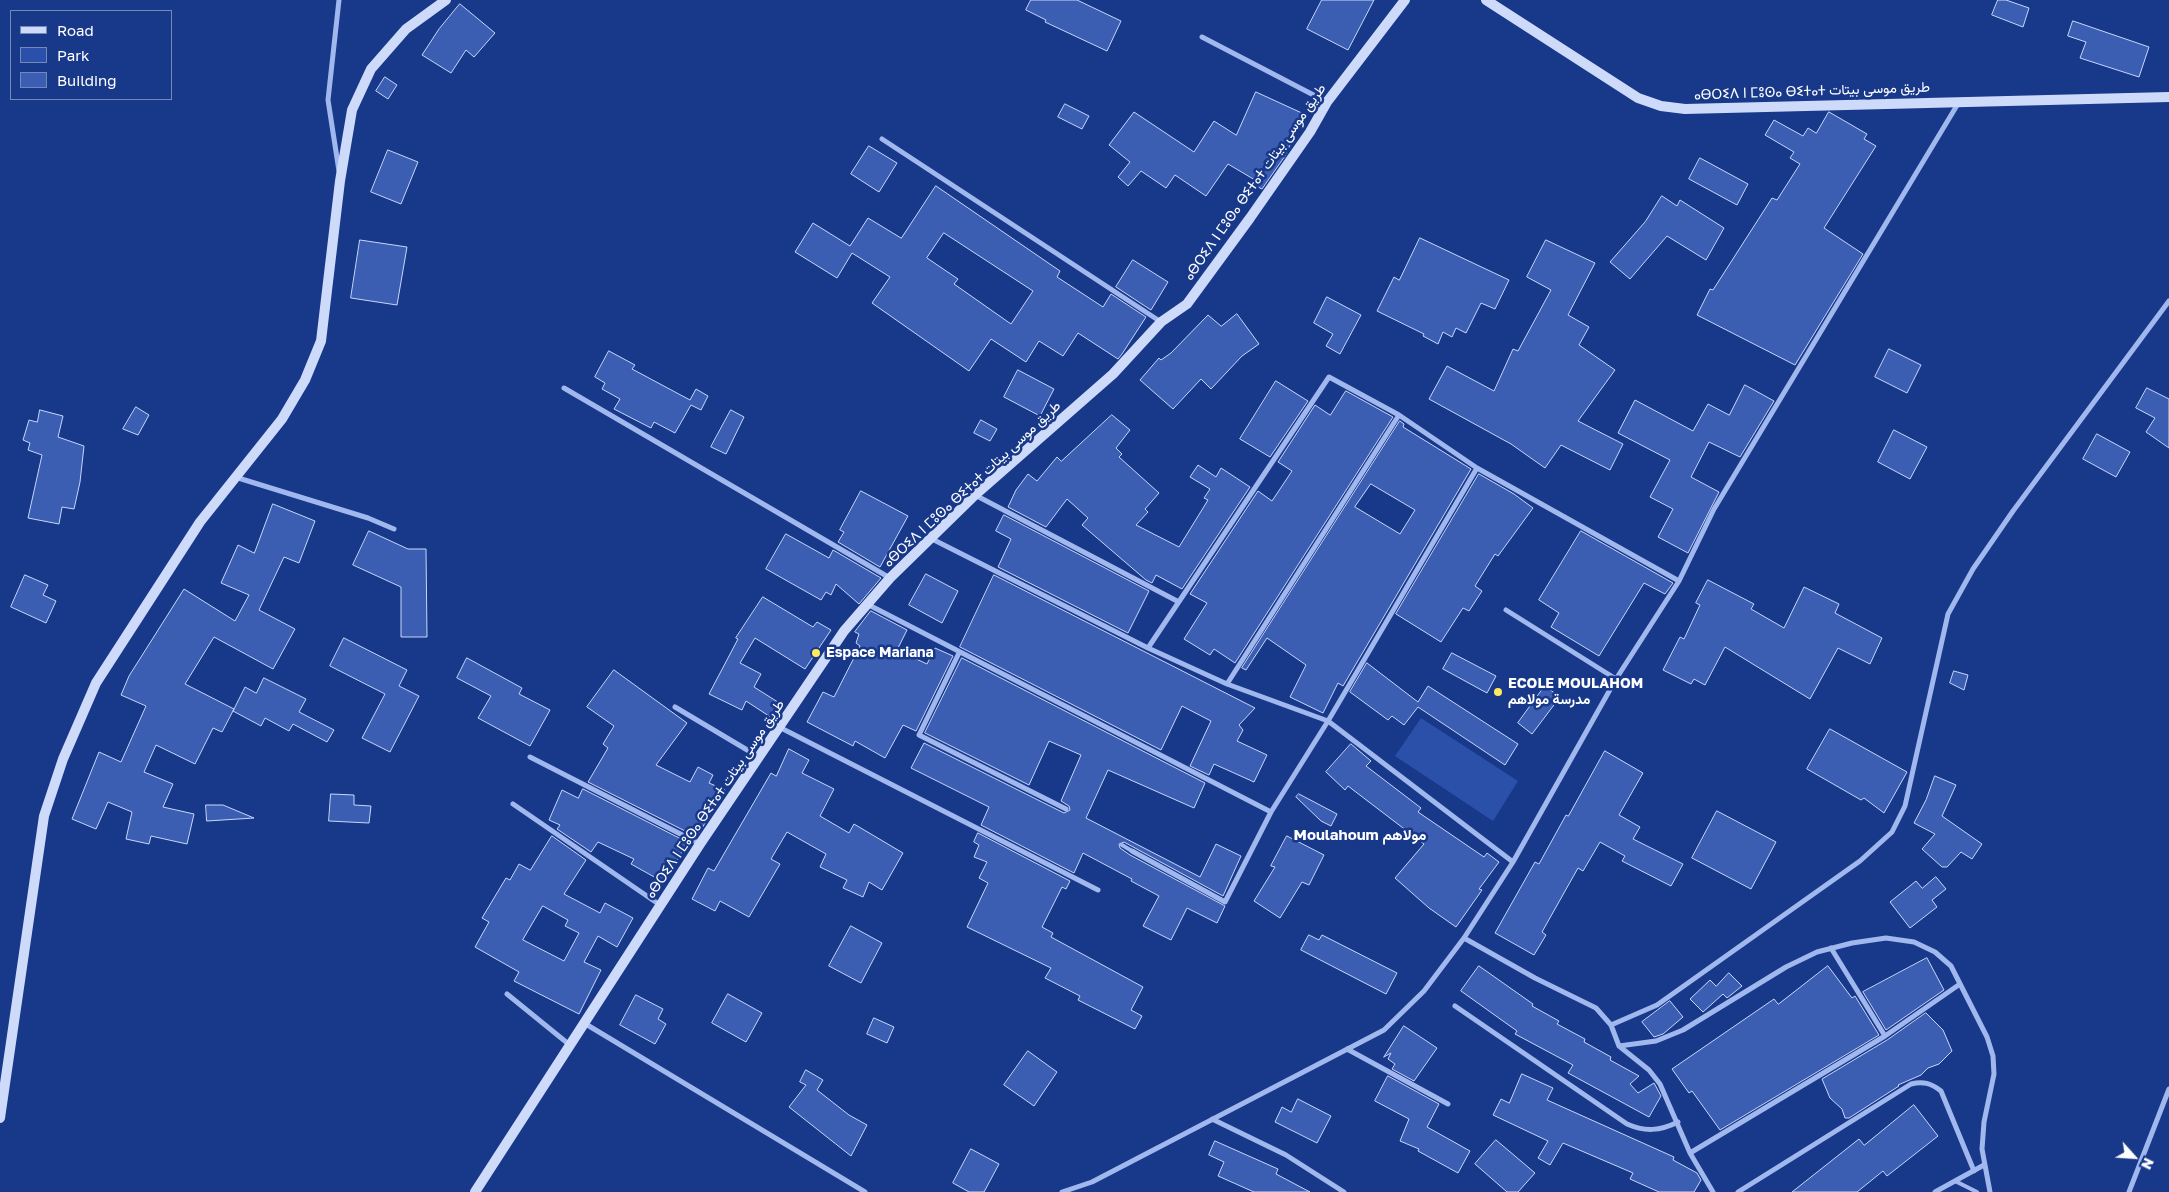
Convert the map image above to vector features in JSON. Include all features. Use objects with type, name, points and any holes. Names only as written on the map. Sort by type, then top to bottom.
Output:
[{"type":"street","points":[[339,0],[328,100],[340,181]]},
{"type":"street","points":[[0,1118],[44,816],[63,759],[96,684],[200,522],[282,419],[305,380],[321,341],[340,181],[352,110],[371,70],[406,29],[446,0]]},
{"type":"street","name":"ⴰⴱⵔⵉⴷ ⵏ ⵎⵓⵙⴰ ⴱⵉⵜⴰⵜ طريق موسى بيتات","points":[[476,1192],[700,844],[844,631],[890,578],[975,496],[1113,374],[1161,322],[1187,304],[1310,132],[1327,102],[1405,0]]},
{"type":"street","name":"ⴰⴱⵔⵉⴷ ⵏ ⵎⵓⵙⴰ ⴱⵉⵜⴰⵜ طريق موسى بيتات","points":[[1486,0],[1631,94],[1661,106],[1685,109],[2169,97]]},
{"type":"street","points":[[1202,37],[1327,102]]},
{"type":"street","points":[[1062,1192],[1092,1182],[1384,1030],[1424,991],[1464,938],[1513,862],[1616,679],[1680,581],[1714,509],[1959,101]]},
{"type":"street","points":[[882,139],[1161,322]]},
{"type":"street","points":[[1611,1026],[1657,1004],[1860,861],[1892,832],[1905,806],[1948,614],[1973,569],[2008,518],[2169,301]]},
{"type":"street","points":[[1148,648],[1177,601],[1330,377],[1399,415],[1477,468],[1680,581]]},
{"type":"street","points":[[564,388],[890,578]]},
{"type":"street","points":[[1227,684],[1399,415]]},
{"type":"street","points":[[1132,851],[1225,902],[1271,812],[1328,721],[1477,468]]},
{"type":"street","points":[[235,476],[368,518],[394,529]]},
{"type":"street","points":[[975,496],[1177,601]]},
{"type":"street","points":[[932,539],[1148,648],[1227,684],[1328,721],[1513,862]]},
{"type":"street","points":[[866,604],[1271,812]]},
{"type":"street","points":[[1506,610],[1616,679]]},
{"type":"street","points":[[959,653],[919,735],[1066,809]]},
{"type":"street","points":[[675,707],[759,757]]},
{"type":"street","points":[[779,727],[1098,890]]},
{"type":"street","points":[[530,757],[700,844]]},
{"type":"street","points":[[513,804],[661,905]]},
{"type":"street","points":[[1464,938],[1535,978],[1596,1008],[1611,1026],[1619,1046],[1649,1070],[1660,1084],[1690,1153],[1713,1192]]},
{"type":"street","points":[[1619,1046],[1656,1042],[1683,1030],[1786,967],[1817,952],[1886,938],[1914,942],[1935,952],[1951,966],[1987,1037],[1993,1056],[1994,1074],[1984,1131],[1984,1165],[1990,1192]]},
{"type":"street","points":[[1831,948],[1885,1036]]},
{"type":"street","points":[[1690,1153],[1885,1036],[1960,984]]},
{"type":"street","points":[[507,994],[571,1046]]},
{"type":"street","points":[[1455,1006],[1627,1124],[1645,1130],[1656,1130],[1678,1122]]},
{"type":"street","points":[[584,1023],[865,1192]]},
{"type":"street","points":[[1347,1049],[1448,1104]]},
{"type":"street","points":[[1738,1192],[1917,1082],[1930,1084],[1941,1091],[1974,1171]]},
{"type":"street","points":[[2129,1192],[2169,1089]]},
{"type":"street","points":[[1212,1120],[1286,1155],[1344,1192]]},
{"type":"street","points":[[1935,1192],[1984,1165]]},
{"type":"lane","points":[[1122,845],[1132,851]]},
{"type":"lane","points":[[1955,1181],[1977,1192]]},
{"type":"green space","points":[[1421,718],[1518,781],[1493,821],[1395,756]]},
{"type":"building","points":[[1031,0],[1077,0],[1121,21],[1107,51],[1045,22],[1046,20],[1026,10]]},
{"type":"building","points":[[1322,0],[1374,0],[1348,50],[1307,29]]},
{"type":"building","points":[[1998,0],[2006,0],[2029,8],[2023,27],[1992,15]]},
{"type":"building","points":[[460,4],[495,33],[474,57],[466,50],[451,73],[422,55],[439,29]]},
{"type":"building","points":[[2073,21],[2149,47],[2139,77],[2080,58],[2086,42],[2068,36]]},
{"type":"building","points":[[385,77],[397,85],[388,99],[376,91]]},
{"type":"building","points":[[1256,92],[1304,114],[1285,156],[1262,189],[1252,184],[1255,180],[1228,164],[1206,196],[1175,175],[1166,188],[1141,171],[1128,186],[1118,177],[1130,162],[1109,145],[1134,112],[1194,152],[1214,121],[1236,135]]},
{"type":"building","points":[[1065,104],[1089,116],[1082,129],[1058,117]]},
{"type":"building","points":[[1829,112],[1867,134],[1864,139],[1876,146],[1824,228],[1863,254],[1795,365],[1697,315],[1710,289],[1713,290],[1772,198],[1777,200],[1800,164],[1790,158],[1794,152],[1765,135],[1774,120],[1803,136],[1808,128],[1816,133]]},
{"type":"building","points":[[869,146],[897,163],[879,192],[851,174]]},
{"type":"building","points":[[388,150],[418,162],[401,204],[371,192]]},
{"type":"building","points":[[1700,158],[1748,184],[1737,205],[1689,179]]},
{"type":"building","points":[[936,186],[1060,271],[1057,277],[1103,307],[1111,294],[1146,317],[1118,359],[1078,333],[1063,356],[1039,341],[1026,362],[991,339],[969,371],[872,303],[890,277],[852,253],[837,278],[795,252],[813,223],[850,246],[868,218],[901,238]],"holes":[[[944,233],[1033,291],[1011,324],[954,284],[958,279],[927,258]]]},
{"type":"building","points":[[1662,196],[1677,206],[1680,200],[1724,228],[1706,260],[1667,236],[1630,279],[1610,262],[1645,222]]},
{"type":"building","points":[[1420,238],[1509,280],[1495,309],[1481,303],[1466,333],[1456,328],[1452,337],[1443,332],[1438,344],[1423,336],[1424,334],[1377,311],[1394,277],[1399,280]]},
{"type":"building","points":[[360,240],[407,247],[397,305],[351,298]]},
{"type":"building","points":[[1546,240],[1595,263],[1568,315],[1589,327],[1579,345],[1615,370],[1578,421],[1623,444],[1610,470],[1561,445],[1545,468],[1511,444],[1429,399],[1447,366],[1494,391],[1513,349],[1518,351],[1551,290],[1527,277]]},
{"type":"building","points":[[1133,260],[1168,282],[1151,310],[1116,287]]},
{"type":"building","points":[[1327,297],[1361,315],[1340,354],[1326,346],[1333,334],[1314,323]]},
{"type":"building","points":[[1237,314],[1259,344],[1242,356],[1211,389],[1201,379],[1173,409],[1140,380],[1159,358],[1161,360],[1171,353],[1208,315],[1221,326]]},
{"type":"building","points":[[1889,349],[1921,365],[1907,393],[1875,377]]},
{"type":"building","points":[[609,351],[635,365],[632,369],[690,400],[696,389],[708,396],[701,410],[691,405],[675,433],[654,422],[651,428],[614,409],[620,399],[602,389],[605,383],[595,377]]},
{"type":"building","points":[[1018,370],[1054,389],[1040,416],[1004,397]]},
{"type":"building","points":[[1276,381],[1308,401],[1270,457],[1240,439]]},
{"type":"building","points":[[1745,385],[1774,401],[1740,457],[1709,442],[1691,477],[1719,492],[1688,553],[1658,537],[1673,509],[1650,497],[1670,460],[1618,433],[1635,400],[1693,431],[1708,404],[1729,415]]},
{"type":"building","points":[[2147,388],[2169,399],[2169,448],[2146,432],[2155,418],[2136,408]]},
{"type":"building","points":[[1346,391],[1393,417],[1235,663],[1214,649],[1210,655],[1184,639],[1207,603],[1190,594],[1258,491],[1272,501],[1292,471],[1278,462],[1315,405],[1330,415]]},
{"type":"building","points":[[136,407],[149,415],[138,435],[123,429]]},
{"type":"building","points":[[40,410],[63,416],[58,437],[84,446],[80,482],[74,509],[62,507],[59,524],[28,518],[42,455],[28,450],[30,443],[23,440],[29,420],[37,422]]},
{"type":"building","points":[[731,410],[744,417],[726,454],[711,447]]},
{"type":"building","points":[[1112,415],[1130,430],[1116,448],[1122,454],[1119,457],[1159,493],[1145,509],[1148,512],[1136,525],[1179,547],[1208,500],[1204,498],[1210,489],[1190,477],[1198,465],[1216,477],[1221,468],[1250,487],[1182,589],[1156,575],[1152,583],[1146,580],[1082,525],[1088,518],[1067,499],[1046,527],[1008,507],[1016,490],[1028,474],[1037,481],[1057,457],[1061,461]]},
{"type":"building","points":[[981,420],[997,429],[990,441],[974,433]]},
{"type":"building","points":[[1400,421],[1404,424],[1403,427],[1471,469],[1343,686],[1338,683],[1323,713],[1290,697],[1306,665],[1267,638],[1246,670],[1242,668]],"holes":[[[1371,484],[1415,510],[1400,534],[1355,507]]]},
{"type":"building","points":[[1894,430],[1927,447],[1910,479],[1878,462]]},
{"type":"building","points":[[2097,434],[2130,452],[2116,477],[2083,459]]},
{"type":"building","points":[[1479,474],[1514,494],[1533,508],[1498,556],[1495,554],[1475,586],[1482,591],[1469,611],[1463,608],[1441,642],[1396,614]]},
{"type":"building","points":[[861,491],[908,516],[880,567],[838,542],[844,532],[840,530]]},
{"type":"building","points":[[273,504],[315,521],[299,563],[284,557],[259,610],[295,629],[273,669],[214,637],[185,684],[234,709],[222,732],[213,728],[195,764],[156,745],[144,772],[173,784],[163,807],[194,814],[187,844],[151,836],[149,844],[126,839],[132,812],[108,802],[96,829],[72,819],[99,752],[121,762],[146,706],[121,695],[129,676],[184,589],[235,621],[249,595],[221,583],[238,545],[254,553]]},
{"type":"building","points":[[1004,515],[1149,591],[1128,633],[998,567],[1011,539],[996,531]]},
{"type":"building","points":[[369,531],[408,549],[426,549],[427,637],[401,637],[401,587],[353,565]]},
{"type":"building","points":[[1581,531],[1673,583],[1665,594],[1644,583],[1599,656],[1551,627],[1559,613],[1539,600]]},
{"type":"building","points":[[786,534],[829,558],[833,550],[881,578],[859,604],[836,584],[831,595],[826,592],[821,600],[766,569]]},
{"type":"building","points":[[926,574],[958,591],[942,623],[909,605]]},
{"type":"building","points":[[25,575],[48,585],[43,595],[56,601],[46,623],[11,607]]},
{"type":"building","points":[[994,575],[1255,708],[1239,725],[1243,730],[1237,741],[1267,755],[1254,782],[1214,764],[1209,775],[1190,766],[1211,721],[1182,706],[1161,750],[960,647]]},
{"type":"building","points":[[1708,580],[1754,604],[1751,609],[1784,628],[1804,587],[1839,604],[1835,613],[1882,638],[1870,664],[1838,648],[1810,699],[1725,647],[1705,685],[1694,679],[1691,684],[1663,670],[1680,637],[1684,639],[1700,605],[1696,603]]},
{"type":"building","points":[[763,597],[813,627],[817,622],[831,630],[805,669],[755,638],[740,663],[761,674],[754,687],[781,704],[772,718],[746,701],[742,710],[709,694],[738,639],[736,638]]},
{"type":"building","points":[[871,611],[907,630],[897,650],[927,664],[935,648],[953,656],[916,731],[903,725],[885,758],[855,741],[853,746],[807,722],[823,692],[834,697],[860,646],[856,643],[859,634],[855,632]]},
{"type":"building","points":[[344,638],[407,670],[399,686],[419,696],[390,752],[362,738],[385,694],[330,666]]},
{"type":"building","points":[[1452,653],[1496,676],[1487,693],[1443,669]]},
{"type":"building","points":[[467,658],[522,688],[519,694],[550,710],[530,746],[478,718],[491,696],[457,678]]},
{"type":"building","points":[[962,658],[1205,783],[1194,808],[1108,770],[1086,818],[1200,877],[1216,844],[1241,856],[1223,896],[1124,842],[1119,844],[1120,848],[1130,855],[1225,906],[1217,923],[1187,908],[1171,940],[1143,926],[1159,896],[1131,881],[1132,879],[1083,853],[1074,873],[981,825],[989,807],[911,768],[924,743],[1064,813],[1070,810],[1069,806],[1061,801],[1081,755],[1049,741],[1029,785],[925,733]]},
{"type":"building","points":[[1367,663],[1418,702],[1428,686],[1518,744],[1505,765],[1418,707],[1404,725],[1392,716],[1388,720],[1350,692]]},
{"type":"building","points":[[614,670],[687,723],[656,765],[690,782],[698,767],[713,775],[709,783],[725,790],[699,833],[693,831],[691,834],[588,782],[608,748],[603,744],[614,726],[587,707]]},
{"type":"building","points":[[1954,671],[1968,675],[1964,690],[1950,683]]},
{"type":"building","points":[[264,678],[306,699],[299,712],[334,730],[327,742],[293,724],[289,731],[265,718],[261,726],[233,711],[245,687],[256,693]]},
{"type":"building","points":[[1545,686],[1560,697],[1532,734],[1518,723]]},
{"type":"building","points":[[1830,729],[1907,772],[1884,813],[1864,798],[1861,800],[1807,769]]},
{"type":"building","points":[[1351,744],[1371,761],[1366,766],[1421,808],[1418,812],[1484,857],[1487,853],[1499,862],[1479,889],[1482,890],[1456,927],[1429,908],[1395,878],[1424,844],[1348,786],[1345,790],[1326,772]]},
{"type":"building","points":[[789,749],[809,760],[802,773],[834,789],[820,816],[849,833],[854,824],[903,853],[882,890],[869,882],[863,897],[843,888],[847,880],[820,867],[826,854],[787,832],[771,859],[780,864],[749,917],[720,901],[715,911],[692,899],[708,868],[714,871],[771,773],[776,776]]},
{"type":"building","points":[[1605,751],[1643,773],[1619,815],[1640,827],[1633,839],[1683,864],[1671,886],[1622,861],[1625,856],[1600,842],[1583,871],[1578,868],[1542,932],[1546,935],[1534,955],[1495,933],[1535,862],[1539,864]]},
{"type":"building","points":[[1935,776],[1956,785],[1942,816],[1982,844],[1972,859],[1961,852],[1947,867],[1942,867],[1922,849],[1935,834],[1914,823],[1926,800]]},
{"type":"building","points":[[583,789],[687,842],[665,883],[631,864],[634,859],[598,842],[591,852],[557,829],[560,825],[549,820],[562,790],[578,798]]},
{"type":"building","points":[[331,794],[354,795],[354,805],[371,806],[369,823],[329,821]]},
{"type":"building","points":[[1299,794],[1337,814],[1331,826],[1321,821],[1296,797]]},
{"type":"building","points":[[206,805],[223,805],[254,818],[207,821]]},
{"type":"building","points":[[1717,811],[1776,842],[1751,889],[1692,858]]},
{"type":"building","points":[[978,833],[1070,881],[1066,889],[1062,887],[1042,927],[1053,933],[1051,937],[1143,987],[1131,1010],[1142,1016],[1135,1029],[1078,1000],[1080,996],[1045,978],[1051,968],[967,927],[988,883],[979,878],[987,862],[974,857],[979,845],[974,842]]},
{"type":"building","points":[[552,836],[586,860],[564,894],[600,913],[605,903],[633,918],[617,947],[598,936],[584,962],[601,970],[579,1014],[514,981],[519,972],[475,947],[489,922],[482,918],[506,878],[510,880],[519,864],[530,870]],"holes":[[[543,906],[568,920],[565,926],[579,933],[564,961],[523,940]]]},
{"type":"building","points":[[1287,836],[1324,855],[1309,885],[1302,882],[1280,918],[1254,901],[1275,867],[1271,866]]},
{"type":"building","points":[[1936,877],[1946,889],[1932,900],[1937,907],[1910,928],[1890,902],[1916,881],[1922,888]]},
{"type":"building","points":[[851,926],[882,943],[861,983],[829,966]]},
{"type":"building","points":[[1309,935],[1319,940],[1322,935],[1397,973],[1386,994],[1301,950]]},
{"type":"building","points":[[1927,958],[1944,990],[1886,1030],[1863,992]]},
{"type":"building","points":[[1479,966],[1533,1004],[1532,1006],[1559,1021],[1557,1024],[1585,1039],[1584,1042],[1611,1057],[1610,1060],[1639,1076],[1630,1084],[1638,1093],[1654,1083],[1661,1096],[1649,1117],[1568,1073],[1573,1065],[1515,1034],[1517,1031],[1461,991]]},
{"type":"building","points":[[1828,966],[1852,998],[1855,996],[1879,1035],[1720,1130],[1692,1091],[1689,1093],[1672,1069],[1774,999],[1778,1004]]},
{"type":"building","points":[[1729,973],[1742,986],[1727,998],[1723,994],[1703,1012],[1690,999],[1710,980],[1716,986]]},
{"type":"building","points":[[728,994],[762,1013],[746,1042],[712,1023]]},
{"type":"building","points":[[636,995],[663,1009],[658,1019],[666,1024],[655,1044],[620,1025]]},
{"type":"building","points":[[1670,1001],[1683,1017],[1663,1034],[1654,1037],[1642,1022]]},
{"type":"building","points":[[1926,1013],[1943,1030],[1952,1051],[1939,1064],[1928,1068],[1921,1075],[1898,1085],[1849,1118],[1845,1118],[1842,1109],[1830,1098],[1822,1079],[1887,1040]]},
{"type":"building","points":[[874,1018],[894,1027],[887,1043],[867,1034]]},
{"type":"building","points":[[1404,1026],[1437,1048],[1414,1081],[1392,1069],[1395,1064],[1388,1059],[1391,1053],[1384,1057]]},
{"type":"building","points":[[1028,1051],[1057,1072],[1034,1106],[1004,1085]]},
{"type":"building","points":[[806,1070],[823,1080],[817,1090],[849,1115],[867,1125],[851,1156],[789,1107],[806,1085],[800,1082]]},
{"type":"building","points":[[1522,1074],[1553,1088],[1547,1100],[1674,1157],[1673,1160],[1697,1173],[1701,1180],[1694,1192],[1659,1192],[1630,1179],[1633,1173],[1563,1143],[1550,1165],[1538,1158],[1548,1141],[1493,1115],[1501,1099],[1509,1103]]},
{"type":"building","points":[[1388,1076],[1439,1104],[1427,1127],[1470,1151],[1458,1173],[1418,1151],[1419,1149],[1400,1141],[1409,1119],[1375,1101]]},
{"type":"building","points":[[1298,1099],[1331,1116],[1317,1143],[1275,1122],[1282,1107],[1291,1112]]},
{"type":"building","points":[[1914,1105],[1938,1136],[1887,1176],[1883,1171],[1857,1192],[1792,1192],[1859,1139],[1864,1145]]},
{"type":"building","points":[[1496,1140],[1535,1173],[1518,1192],[1507,1192],[1475,1164]]},
{"type":"building","points":[[1215,1141],[1278,1169],[1276,1174],[1310,1192],[1254,1192],[1218,1176],[1224,1162],[1209,1155]]},
{"type":"building","points":[[971,1149],[999,1164],[984,1192],[969,1192],[953,1183]]},
{"type":"place","name":"Espace Mariana","points":[[816,653]]},
{"type":"place","name":"ECOLE MOULAHOM مدرسة مولاهم","points":[[1498,692]]},
{"type":"district","name":"Moulahoum مولاهم","points":[[1360,835]]}]
